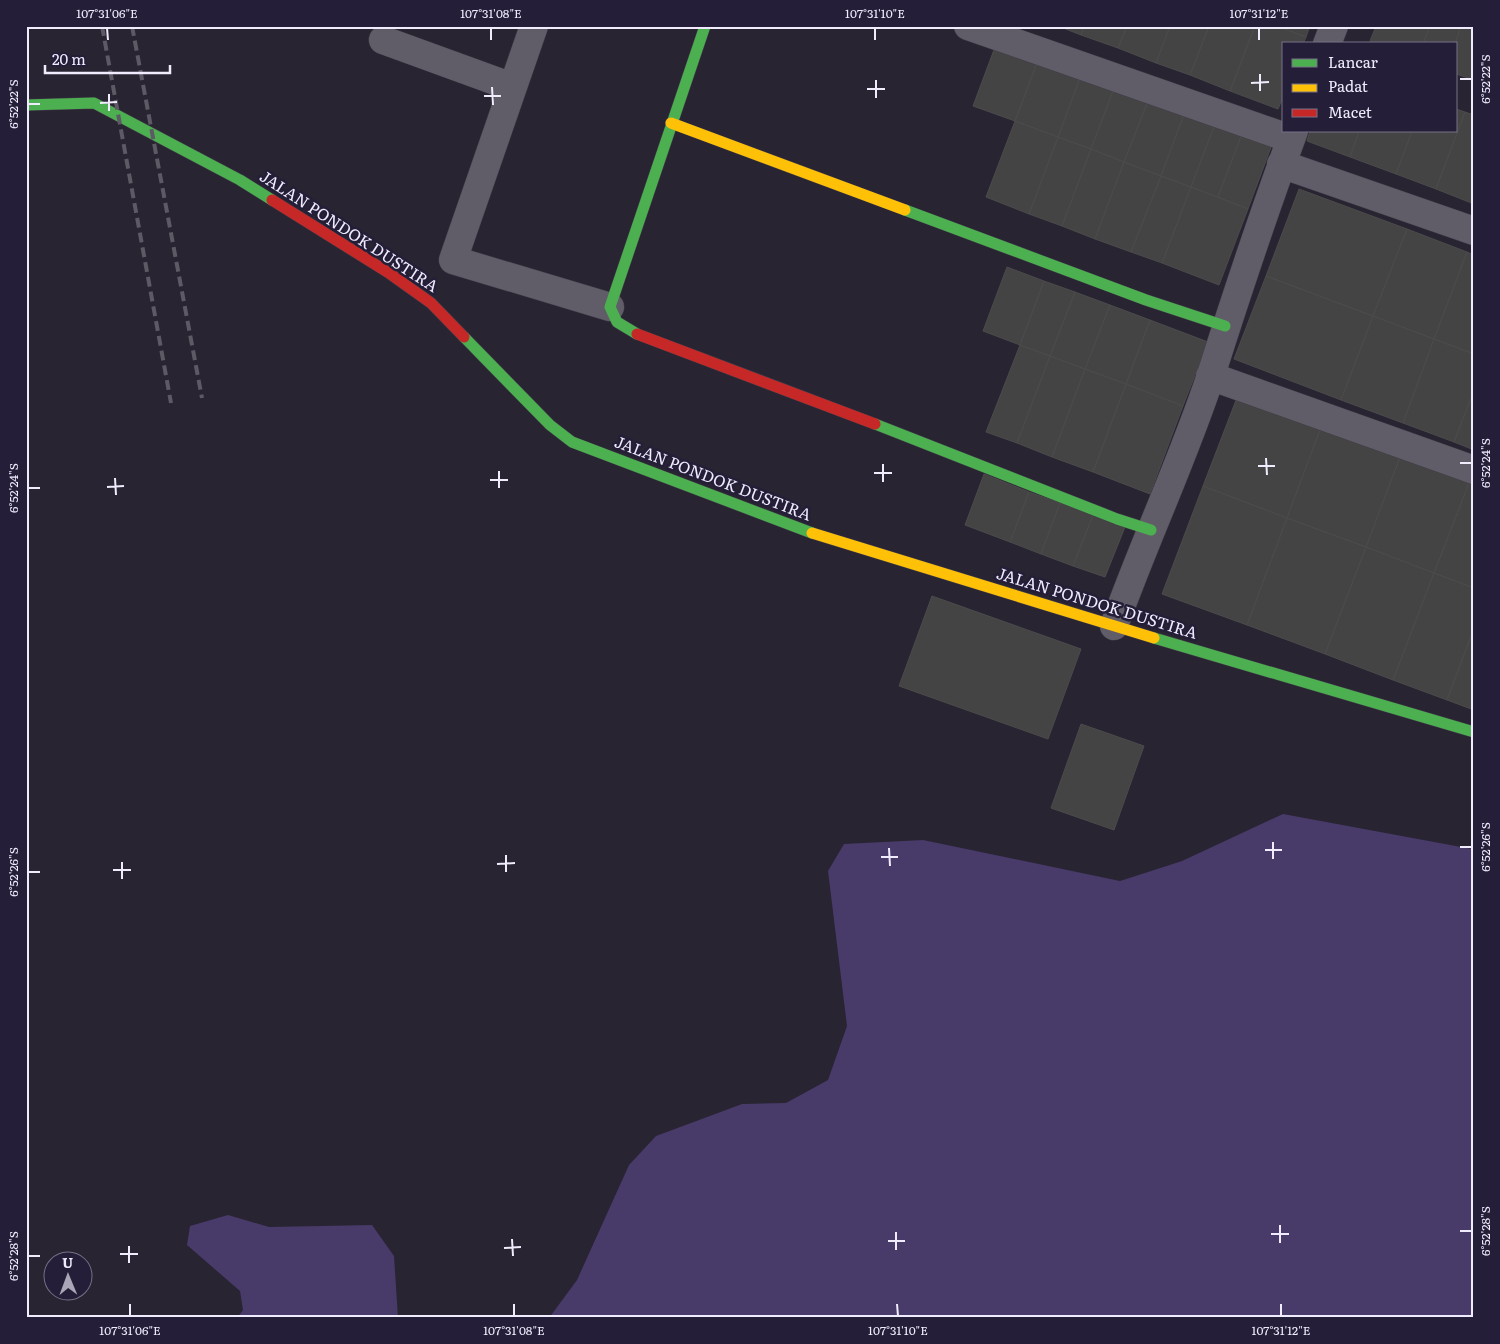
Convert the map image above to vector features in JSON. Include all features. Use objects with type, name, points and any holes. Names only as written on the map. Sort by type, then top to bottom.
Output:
[{"type":"main road","points":[[705,26],[610,307],[616,324],[641,336],[956,454],[1117,519],[1151,530]]},
{"type":"main road","name":"JALAN PONDOK DUSTIRA","points":[[26,105],[94,103],[240,180],[431,303],[550,425],[572,442],[798,529],[1114,626],[1474,732]]},
{"type":"main road","points":[[671,122],[1146,300],[1225,326]]},
{"type":"street","points":[[534,26],[453,260],[610,307]]},
{"type":"street","points":[[968,26],[1289,145],[1474,231]]},
{"type":"street","points":[[1328,42],[1334,26]]},
{"type":"street","points":[[383,40],[512,87]]},
{"type":"street","points":[[1114,626],[1210,376],[1225,326],[1289,145]]},
{"type":"street","points":[[1210,376],[1474,470]]},
{"type":"shaded area","points":[[1283,814],[1472,849],[1474,852],[1474,1318],[549,1318],[577,1280],[629,1165],[656,1136],[742,1104],[786,1103],[828,1080],[847,1026],[828,871],[844,844],[923,840],[1120,881],[1182,861]]},
{"type":"shaded area","points":[[228,1215],[269,1227],[372,1225],[394,1256],[398,1318],[237,1318],[243,1310],[240,1291],[187,1245],[190,1226]]},
{"type":"building","points":[[1058,26],[1084,26],[1081,35]]},
{"type":"building","points":[[1084,26],[1127,26],[1118,48],[1081,35]]},
{"type":"building","points":[[1127,26],[1170,26],[1156,63],[1118,48]]},
{"type":"building","points":[[1170,26],[1209,26],[1190,75],[1156,63]]},
{"type":"building","points":[[1209,26],[1255,26],[1230,91],[1190,75]]},
{"type":"building","points":[[1255,26],[1277,26],[1306,37],[1304,42],[1282,42],[1282,100],[1278,109],[1230,91]]},
{"type":"building","points":[[1277,26],[1310,26],[1306,37]]},
{"type":"building","points":[[1376,26],[1430,26],[1424,42],[1370,41]]},
{"type":"building","points":[[1430,26],[1461,26],[1456,42],[1424,42]]},
{"type":"building","points":[[1461,26],[1474,26],[1474,80],[1458,75],[1458,42],[1456,42]]},
{"type":"building","points":[[998,39],[1040,55],[1015,121],[973,106]]},
{"type":"building","points":[[1040,55],[1083,70],[1058,137],[1015,121]]},
{"type":"building","points":[[1083,70],[1116,83],[1091,149],[1058,137]]},
{"type":"building","points":[[1116,83],[1150,96],[1124,162],[1091,149]]},
{"type":"building","points":[[1150,96],[1186,109],[1161,176],[1124,162]]},
{"type":"building","points":[[1186,109],[1216,121],[1191,187],[1161,176]]},
{"type":"building","points":[[1458,110],[1465,112],[1458,131]]},
{"type":"building","points":[[1465,112],[1474,115],[1474,204],[1436,189]]},
{"type":"building","points":[[1015,121],[1058,137],[1029,214],[986,197]]},
{"type":"building","points":[[1216,121],[1243,131],[1218,197],[1191,187]]},
{"type":"building","points":[[1243,131],[1273,142],[1248,209],[1218,197]]},
{"type":"building","points":[[1310,132],[1359,132],[1350,157],[1307,141]]},
{"type":"building","points":[[1359,132],[1412,132],[1396,174],[1350,157]]},
{"type":"building","points":[[1412,132],[1457,132],[1436,189],[1396,174]]},
{"type":"building","points":[[1058,137],[1091,149],[1062,226],[1029,214]]},
{"type":"building","points":[[1091,149],[1124,162],[1095,239],[1062,226]]},
{"type":"building","points":[[1124,162],[1161,176],[1131,252],[1095,239]]},
{"type":"building","points":[[1161,176],[1191,187],[1162,263],[1131,252]]},
{"type":"building","points":[[1191,187],[1248,209],[1219,285],[1162,263]]},
{"type":"building","points":[[1299,189],[1407,229],[1373,316],[1266,276]]},
{"type":"building","points":[[1407,229],[1467,252],[1434,339],[1373,316]]},
{"type":"building","points":[[1467,252],[1474,255],[1474,354],[1434,339]]},
{"type":"building","points":[[1007,267],[1044,281],[1020,345],[983,331]]},
{"type":"building","points":[[1266,276],[1373,316],[1341,400],[1234,359]]},
{"type":"building","points":[[1044,281],[1075,292],[1050,356],[1020,345]]},
{"type":"building","points":[[1075,292],[1110,305],[1085,369],[1050,356]]},
{"type":"building","points":[[1110,305],[1150,320],[1126,384],[1085,369]]},
{"type":"building","points":[[1373,316],[1434,339],[1403,423],[1341,400]]},
{"type":"building","points":[[1150,320],[1208,342],[1183,406],[1126,384]]},
{"type":"building","points":[[1434,339],[1474,354],[1474,390],[1454,442],[1403,423]]},
{"type":"building","points":[[1020,345],[1050,356],[1017,443],[986,432]]},
{"type":"building","points":[[1050,356],[1085,369],[1052,457],[1017,443]]},
{"type":"building","points":[[1085,369],[1126,384],[1093,472],[1052,457]]},
{"type":"building","points":[[1126,384],[1183,406],[1150,494],[1093,472]]},
{"type":"building","points":[[1474,390],[1474,450],[1454,442]]},
{"type":"building","points":[[1238,395],[1321,427],[1287,518],[1203,486]]},
{"type":"building","points":[[1321,427],[1400,457],[1366,547],[1287,518]]},
{"type":"building","points":[[1400,457],[1469,483],[1434,573],[1366,547]]},
{"type":"building","points":[[984,474],[1029,492],[1010,542],[965,525]]},
{"type":"building","points":[[1469,483],[1474,485],[1474,588],[1434,573]]},
{"type":"building","points":[[1203,486],[1287,518],[1247,625],[1162,594]]},
{"type":"building","points":[[1029,492],[1060,503],[1041,554],[1010,542]]},
{"type":"building","points":[[1060,503],[1093,515],[1073,566],[1041,554]]},
{"type":"building","points":[[1093,515],[1125,527],[1105,577],[1073,566]]},
{"type":"building","points":[[1287,518],[1366,547],[1325,654],[1247,625]]},
{"type":"building","points":[[1366,547],[1434,573],[1393,680],[1325,654]]},
{"type":"building","points":[[1434,573],[1474,588],[1474,628],[1447,700],[1393,680]]},
{"type":"building","points":[[932,596],[1081,649],[1048,739],[899,686]]},
{"type":"building","points":[[1474,628],[1474,710],[1447,700]]},
{"type":"building","points":[[1081,724],[1144,746],[1114,830],[1051,808]]},
{"type":"railway","points":[[102,26],[171,403]]},
{"type":"railway","points":[[132,26],[202,398]]},
{"type":"traffic: fast","points":[[637,334],[617,322],[610,307],[705,26]]},
{"type":"traffic: fast","points":[[26,105],[94,103],[240,180],[272,200]]},
{"type":"traffic: fast","points":[[905,210],[1146,300],[1225,326]]},
{"type":"traffic: fast","points":[[464,337],[550,425],[572,442],[812,533]]},
{"type":"traffic: fast","points":[[875,424],[1117,519],[1151,530]]},
{"type":"traffic: fast","points":[[1154,638],[1474,732]]},
{"type":"traffic: slow","points":[[671,123],[905,210]]},
{"type":"traffic: slow","points":[[812,533],[1154,638]]},
{"type":"traffic: jam","points":[[272,200],[389,273],[431,303],[464,337]]},
{"type":"traffic: jam","points":[[637,334],[875,424]]}]
